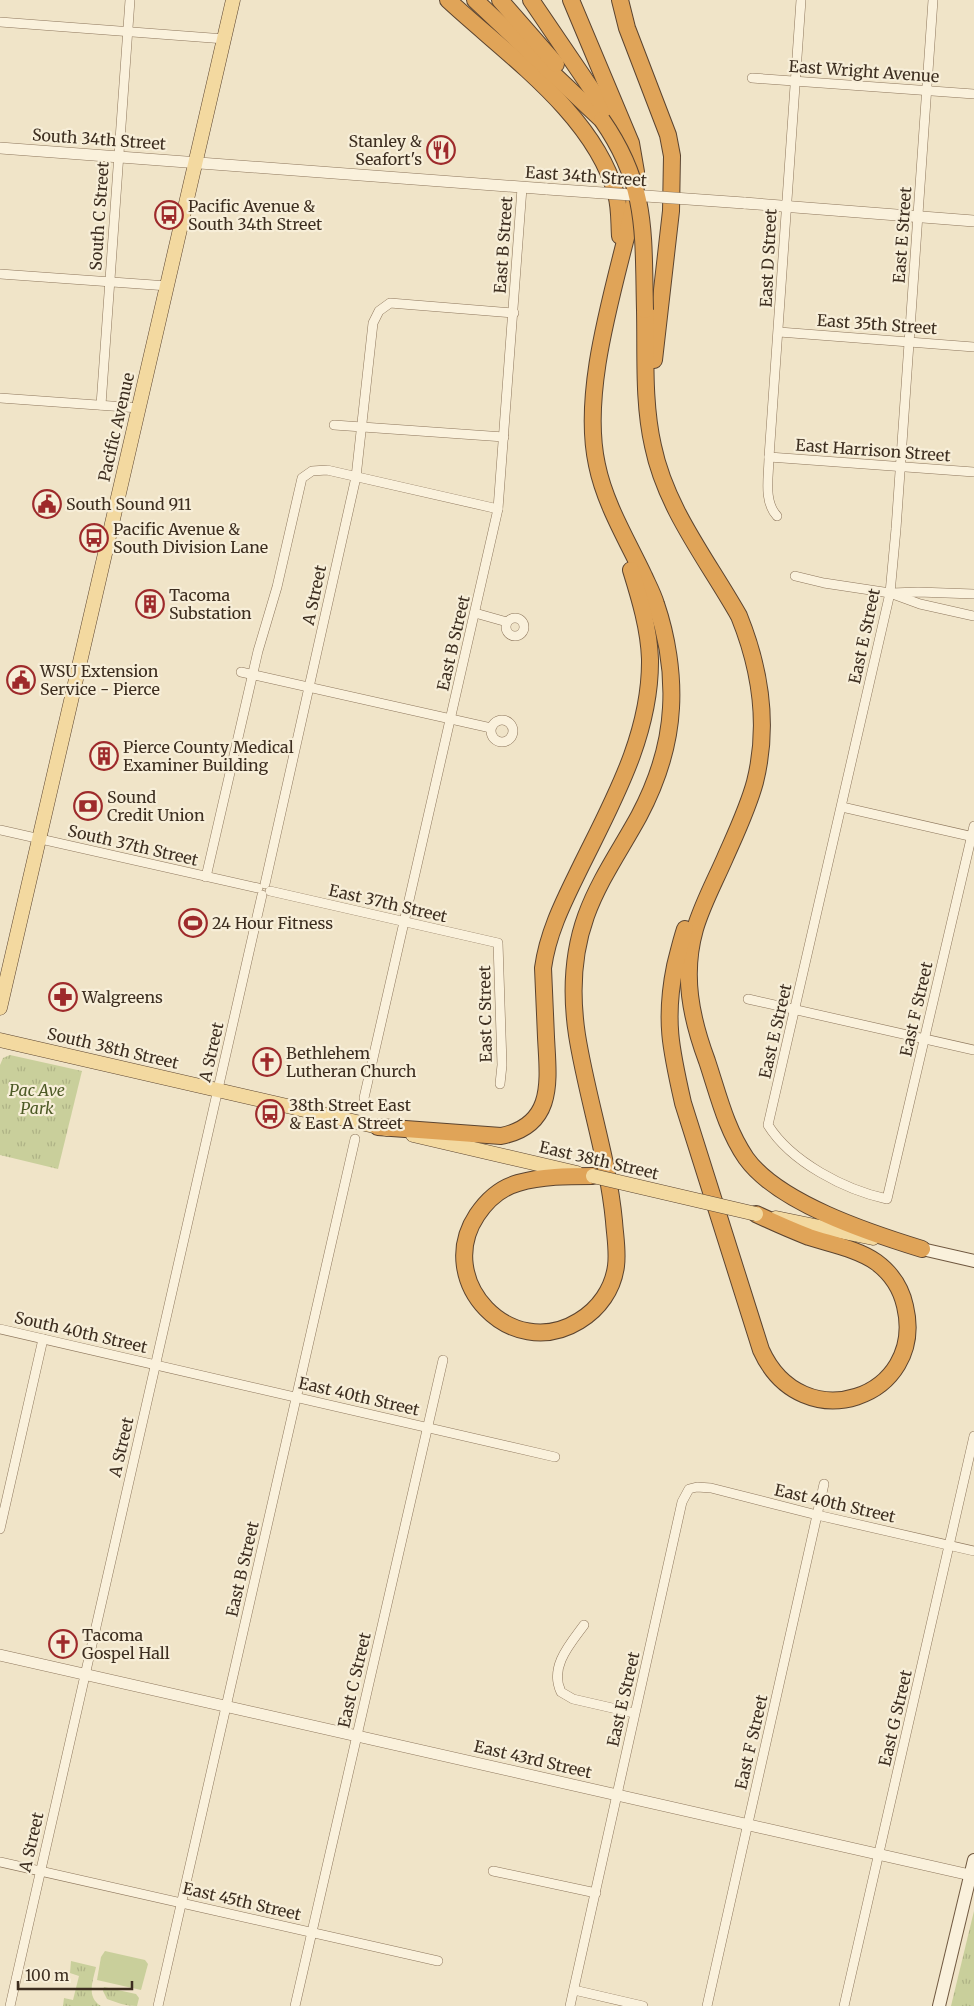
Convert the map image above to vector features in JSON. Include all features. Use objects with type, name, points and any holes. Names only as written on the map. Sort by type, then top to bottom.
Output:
[{"type":"highway","points":[[448,0],[545,87],[571,114],[588,136],[612,181],[619,208],[620,236]]},
{"type":"highway","points":[[476,0],[568,84],[602,120],[627,162],[640,205],[643,233],[648,416],[653,448],[665,485],[677,512],[738,616],[746,634],[756,670],[761,705],[762,742],[754,784],[744,814],[696,927],[688,974],[693,1018],[727,1123],[746,1158],[757,1171],[788,1195],[831,1216],[922,1249]]},
{"type":"highway","points":[[500,0],[568,84]]},
{"type":"highway","points":[[532,0],[600,102],[614,130],[626,169],[620,236],[610,309]]},
{"type":"highway","points":[[571,0],[627,133],[635,162],[636,188],[634,204],[610,309],[592,410],[592,430],[596,463],[612,509],[656,604],[669,659],[671,699],[668,735],[663,761],[640,814],[592,901],[581,932],[574,966],[574,1010],[578,1041],[604,1156],[612,1205],[617,1254],[615,1271],[603,1300],[590,1313],[562,1329],[535,1332],[516,1328],[500,1321],[484,1308],[469,1282],[464,1259],[468,1232],[476,1217],[488,1200],[503,1189],[518,1182],[559,1176],[593,1176]]},
{"type":"highway","points":[[620,0],[627,28],[668,135],[672,156],[671,211],[648,416]]},
{"type":"highway","points":[[378,1127],[501,1136],[515,1131],[531,1121],[544,1102],[548,1083],[543,968],[545,953],[560,910],[617,793],[634,750],[649,690],[650,658],[645,622],[639,595],[612,509]]},
{"type":"highway","points":[[744,814],[693,910],[684,932],[669,999],[668,1024],[674,1064],[683,1103],[756,1338],[767,1364],[788,1387],[809,1398],[840,1401],[854,1398],[875,1388],[894,1370],[904,1349],[907,1337],[907,1315],[902,1296],[895,1282],[889,1274],[871,1259],[807,1236],[756,1214]]},
{"type":"main road","name":"Pacific Avenue","points":[[0,1008],[234,0]]},
{"type":"main road","name":"South 38th Street","points":[[0,1040],[217,1091]]},
{"type":"main road","name":"East 38th Street","points":[[217,1091],[756,1214],[974,1261]]},
{"type":"main road","points":[[939,2006],[972,1876],[974,1860]]},
{"type":"street","name":"South C Street","points":[[101,405],[130,0]]},
{"type":"street","name":"East D Street","points":[[777,516],[769,500],[769,457],[801,0]]},
{"type":"street","name":"East E Street","points":[[887,1199],[876,1197],[832,1178],[806,1164],[785,1148],[768,1125],[890,593],[928,91],[933,0]]},
{"type":"street","points":[[0,22],[225,39]]},
{"type":"street","name":"East Wright Avenue","points":[[752,78],[974,94]]},
{"type":"street","name":"South 34th Street","points":[[0,148],[196,162]]},
{"type":"street","name":"East 34th Street","points":[[196,162],[974,221]]},
{"type":"street","name":"East B Street","points":[[364,1098],[498,509],[522,188]]},
{"type":"street","points":[[0,274],[168,286]]},
{"type":"street","name":"A Street","points":[[10,2006],[356,477],[372,334],[378,311],[390,303],[396,303],[514,313]]},
{"type":"street","name":"East 35th Street","points":[[779,332],[974,346]]},
{"type":"street","points":[[0,398],[139,408]]},
{"type":"street","points":[[334,424],[504,437]]},
{"type":"street","name":"East Harrison Street","points":[[769,457],[974,472]]},
{"type":"street","points":[[206,877],[253,674],[277,587],[302,478],[312,471],[322,470],[498,509]]},
{"type":"street","points":[[795,576],[824,583],[890,593],[974,594]]},
{"type":"street","points":[[890,593],[920,604],[974,616]]},
{"type":"street","points":[[475,613],[508,622]]},
{"type":"street","points":[[241,672],[491,728]]},
{"type":"street","points":[[842,807],[973,836]]},
{"type":"street","name":"East F Street","points":[[887,1199],[974,826]]},
{"type":"street","name":"South 37th Street","points":[[0,830],[264,890]]},
{"type":"street","name":"East 37th Street","points":[[264,890],[498,943]]},
{"type":"street","name":"East C Street","points":[[498,943],[500,1084]]},
{"type":"street","points":[[748,999],[974,1050]]},
{"type":"street","name":"East B Street","points":[[158,2006],[355,1139]]},
{"type":"street","name":"South 40th Street","points":[[0,1329],[156,1364]]},
{"type":"street","points":[[0,1529],[43,1339]]},
{"type":"street","name":"East C Street","points":[[295,2006],[426,1427],[443,1360]]},
{"type":"street","name":"East 40th Street","points":[[156,1364],[555,1457]]},
{"type":"street","name":"East G Street","points":[[844,2006],[974,1436]]},
{"type":"street","name":"East F Street","points":[[706,2006],[824,1484]]},
{"type":"street","name":"East 40th Street","points":[[689,1489],[697,1487],[711,1488],[817,1515],[974,1551]]},
{"type":"street","name":"East E Street","points":[[570,2006],[682,1502],[689,1489]]},
{"type":"street","points":[[584,1625],[565,1649],[561,1658],[558,1678],[561,1692],[573,1699],[634,1713]]},
{"type":"street","name":"East 43rd Street","points":[[0,1654],[972,1876]]},
{"type":"street","name":"East 45th Street","points":[[0,1862],[438,1961]]},
{"type":"street","points":[[493,1871],[596,1892]]},
{"type":"street","points":[[574,1990],[642,2006]]},
{"type":"green space","name":"Pac Ave Park","points":[[10,1055],[82,1071],[58,1169],[0,1155],[0,1065],[3,1058]]},
{"type":"green space","points":[[974,1911],[974,2006],[951,2006]]},
{"type":"green space","points":[[105,1951],[145,1960],[148,1964],[141,1990],[97,1980],[101,1957]]},
{"type":"green space","points":[[71,1961],[96,1967],[92,1983],[92,1993],[93,1998],[101,2006],[63,2006],[64,1998],[73,2000],[79,1976],[70,1973]]},
{"type":"green space","points":[[104,1987],[136,1994],[139,1998],[137,2006],[125,2005],[107,1999],[103,1991]]},
{"type":"place","name":"Stanley & Seafort's","points":[[441,150]]},
{"type":"place","name":"Pacific Avenue & South 34th Street","points":[[169,215]]},
{"type":"place","name":"South Sound 911","points":[[47,504]]},
{"type":"place","name":"Pacific Avenue & South Division Lane","points":[[94,538]]},
{"type":"place","name":"Tacoma Substation","points":[[150,604]]},
{"type":"place","name":"WSU Extension Service - Pierce","points":[[21,680]]},
{"type":"place","name":"Pierce County Medical Examiner Building","points":[[104,756]]},
{"type":"place","name":"Sound Credit Union","points":[[88,806]]},
{"type":"place","name":"24 Hour Fitness","points":[[193,923]]},
{"type":"place","name":"Walgreens","points":[[63,997]]},
{"type":"place","name":"Bethlehem Lutheran Church","points":[[267,1062]]},
{"type":"place","name":"38th Street East & East A Street","points":[[270,1114]]},
{"type":"place","name":"Tacoma Gospel Hall","points":[[63,1644]]}]
